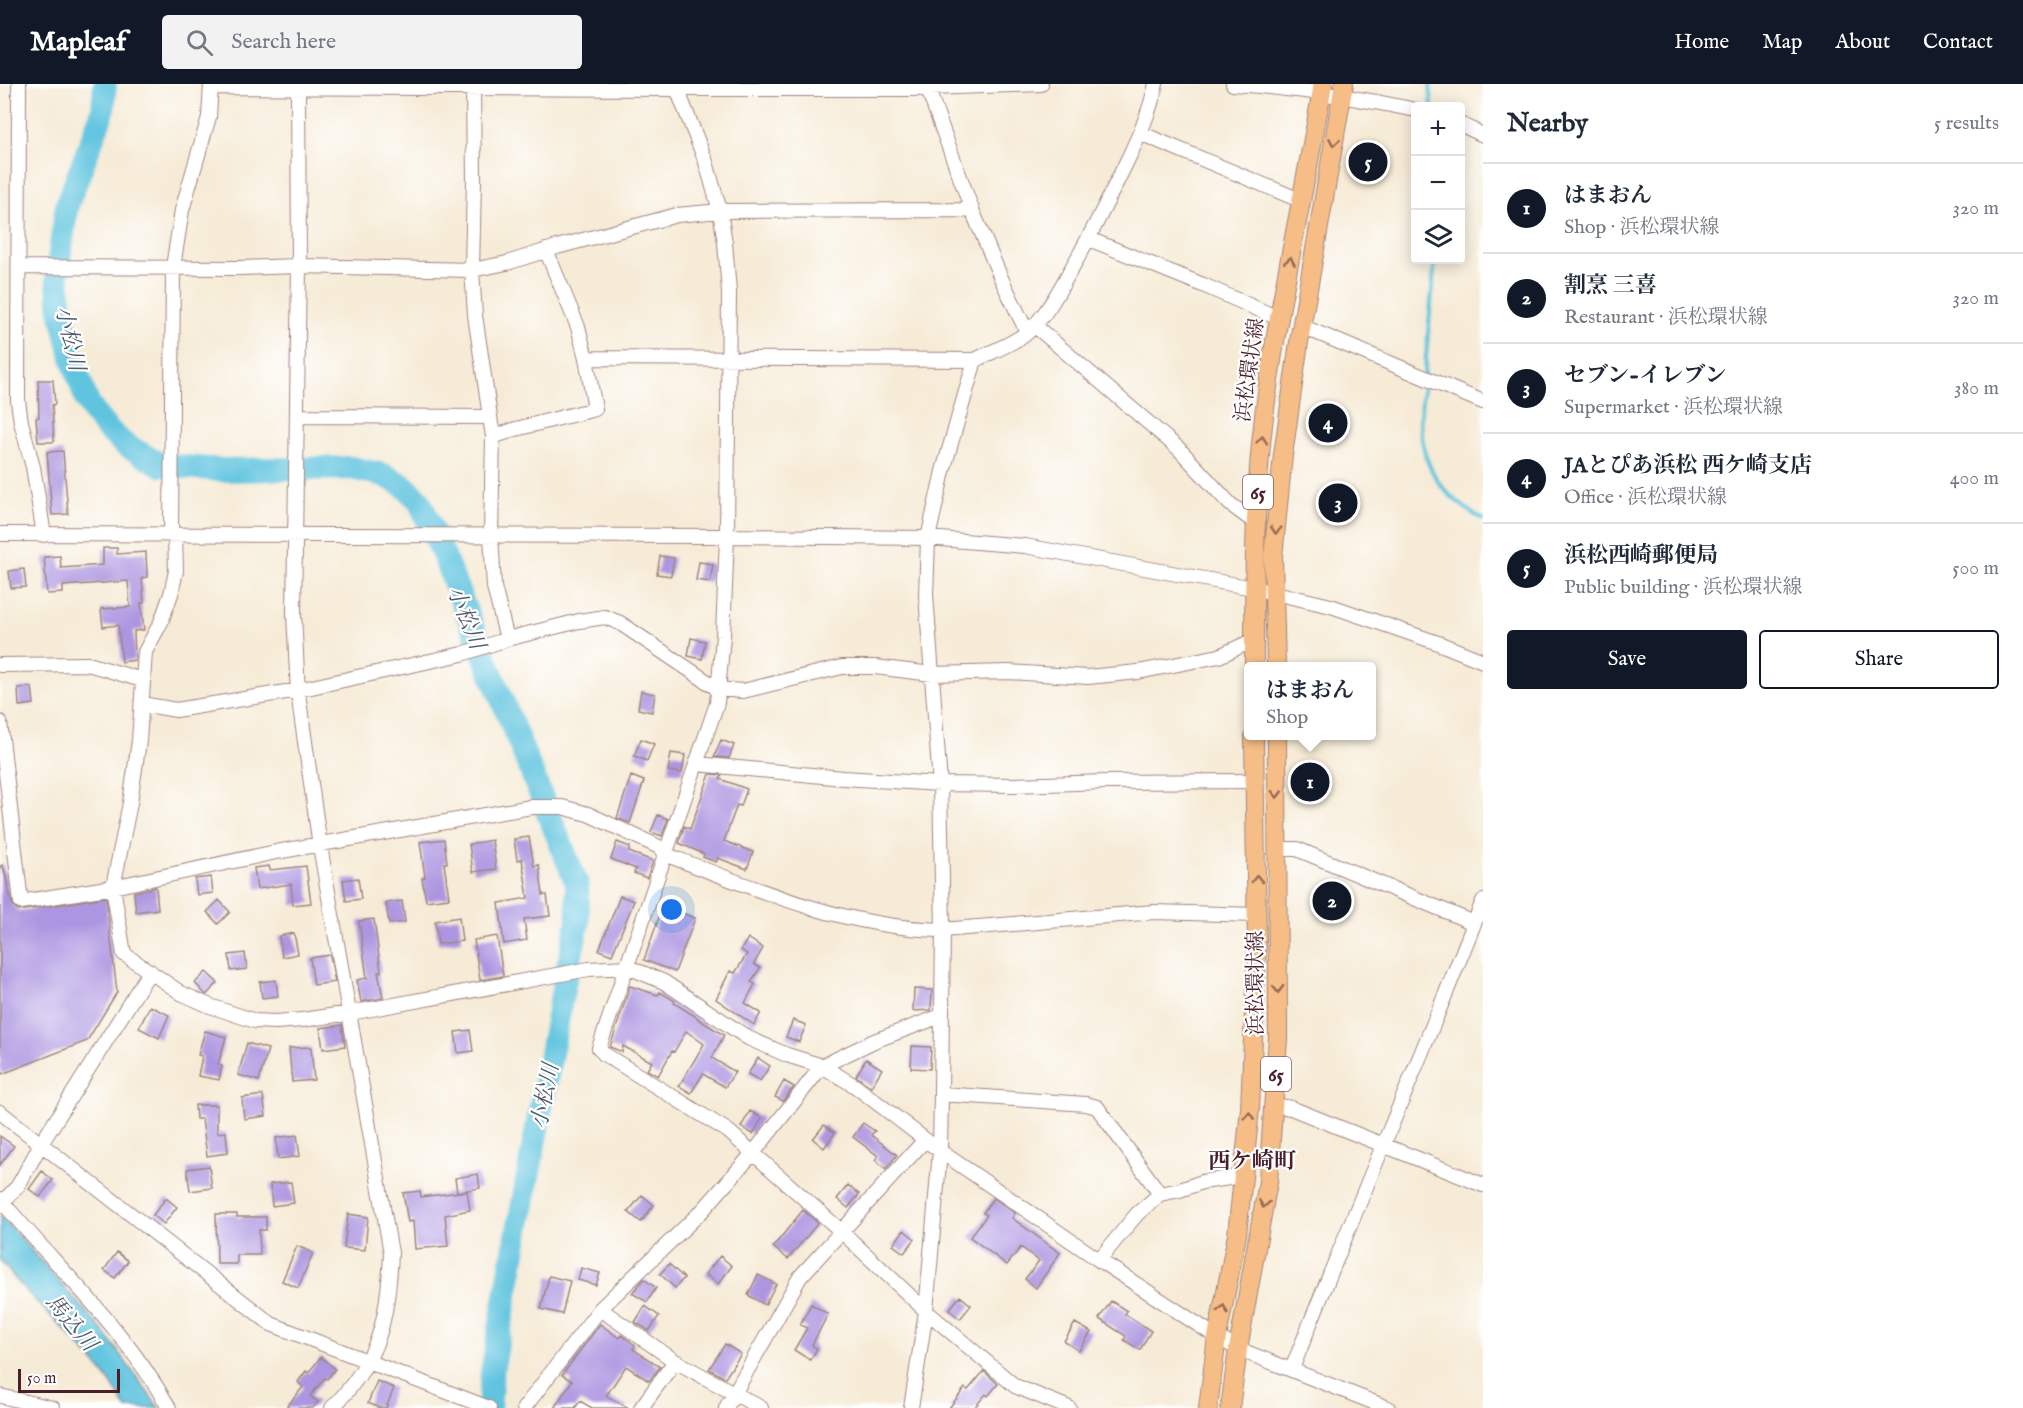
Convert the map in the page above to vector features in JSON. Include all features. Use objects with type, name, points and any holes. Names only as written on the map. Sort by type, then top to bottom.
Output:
[{"type":"main road","name":"浜松環状線","points":[[1254,662],[1253,588],[1264,417],[1278,318],[1323,89]]},
{"type":"main road","name":"65","points":[[1276,662],[1273,558],[1277,511],[1301,326],[1343,90]]},
{"type":"main road","name":"浜松環状線","points":[[1208,1408],[1218,1337],[1237,1235],[1250,1109],[1257,915],[1254,740]]},
{"type":"main road","name":"浜松環状線","points":[[1230,1408],[1238,1348],[1268,1182],[1274,1105],[1278,1038],[1277,740]]},
{"type":"street","points":[[19,84],[18,401],[33,467],[44,535]]},
{"type":"street","points":[[1041,84],[927,85],[902,88],[211,85],[207,126],[191,176],[178,229],[173,267],[172,479],[173,534],[177,571],[161,622],[145,652],[142,704],[130,803],[113,886],[124,954],[181,993],[217,1009],[255,1021],[302,1020],[589,969],[628,967],[664,982],[748,1038],[787,1055],[822,1066],[855,1086],[940,1151],[1099,1260],[1218,1337],[1238,1348],[1388,1408]]},
{"type":"street","points":[[586,358],[975,360],[1016,340],[1031,329],[1064,284],[1089,239],[1140,133],[1151,107],[1156,84]]},
{"type":"street","points":[[1233,84],[1343,90],[1411,109]]},
{"type":"street","points":[[298,85],[299,266],[294,614],[298,690],[320,846],[390,1253],[389,1297],[379,1337],[369,1361],[346,1394],[332,1408]]},
{"type":"street","points":[[927,85],[972,210],[1001,278],[1031,329],[1179,448],[1230,504],[1257,524]]},
{"type":"street","points":[[473,87],[472,270],[475,315],[493,437],[491,535],[494,587],[501,641]]},
{"type":"street","points":[[676,87],[706,162],[720,211],[729,291],[726,590],[717,704],[599,1048],[604,1054],[728,1131],[754,1152],[926,1311],[1015,1386],[1069,1408]]},
{"type":"street","points":[[1465,126],[1483,135]]},
{"type":"street","points":[[1140,133],[1302,201]]},
{"type":"street","points":[[20,267],[299,266],[472,270],[507,263],[646,221],[677,215],[720,211],[972,210]]},
{"type":"street","points":[[1089,239],[1278,318]]},
{"type":"street","points":[[493,437],[595,409],[578,327],[546,250]]},
{"type":"street","points":[[1301,326],[1483,402]]},
{"type":"street","points":[[911,1408],[926,1311],[940,1151],[943,930],[940,784],[926,595],[928,538],[943,471],[975,360]]},
{"type":"street","points":[[297,416],[490,417]]},
{"type":"street","points":[[0,534],[928,538],[1025,546],[1253,588],[1331,606],[1483,661]]},
{"type":"street","points":[[142,704],[176,710],[298,690],[468,652],[579,621],[605,617],[620,623],[718,689],[743,691],[842,667],[875,667],[932,674],[1008,672],[1088,677],[1138,672],[1219,656],[1254,640]]},
{"type":"street","points":[[0,665],[88,664],[142,680]]},
{"type":"street","points":[[0,724],[21,902],[113,886],[276,852],[531,807],[562,807],[588,814],[659,847],[665,854],[733,880],[847,918],[911,930],[943,930],[1154,912],[1257,915]]},
{"type":"street","points":[[697,764],[843,778],[940,784],[1254,781]]},
{"type":"street","points":[[1278,849],[1297,849],[1474,923]]},
{"type":"street","points":[[1292,1369],[1483,901]]},
{"type":"street","points":[[150,971],[41,1144],[18,1186],[1,1203],[107,1317],[155,1382],[169,1408]]},
{"type":"street","points":[[524,1408],[600,1309],[703,1210],[754,1152],[822,1066],[874,1041],[941,1016]]},
{"type":"street","points":[[941,1094],[1086,1104],[1097,1107],[1160,1194]]},
{"type":"street","points":[[1274,1105],[1291,1108],[1483,1185]]},
{"type":"street","points":[[0,1112],[271,1324],[297,1336],[369,1361],[489,1408]]},
{"type":"street","points":[[726,1408],[800,1277],[925,1140]]},
{"type":"street","points":[[1099,1260],[1137,1214],[1160,1194],[1202,1182],[1243,1176]]},
{"type":"street","points":[[600,1309],[675,1361],[761,1408]]},
{"type":"street","points":[[641,1408],[675,1361]]},
{"type":"street","points":[[0,1396],[29,1405],[53,1408]]},
{"type":"water","name":"馬込川","points":[[0,1215],[104,1332],[159,1408],[126,1408],[94,1362],[26,1291],[0,1260]]},
{"type":"building","points":[[38,380],[53,380],[54,442],[38,442],[36,418],[39,417]]},
{"type":"building","points":[[63,451],[68,514],[52,515],[47,452]]},
{"type":"building","points":[[103,548],[117,548],[117,554],[146,552],[147,577],[142,578],[144,603],[141,603],[144,630],[134,631],[135,660],[122,662],[118,625],[103,627],[101,609],[130,607],[128,581],[63,586],[63,593],[47,594],[44,557],[60,556],[61,568],[103,565]]},
{"type":"building","points":[[660,556],[674,558],[671,576],[657,574]]},
{"type":"building","points":[[699,562],[713,564],[710,582],[696,580]]},
{"type":"building","points":[[24,569],[26,587],[11,588],[9,571]]},
{"type":"building","points":[[691,638],[705,641],[702,659],[688,656]]},
{"type":"building","points":[[32,687],[34,704],[19,706],[18,688]]},
{"type":"building","points":[[641,691],[655,694],[652,712],[638,709]]},
{"type":"building","points":[[641,739],[654,744],[647,761],[634,756]]},
{"type":"building","points":[[721,740],[734,745],[729,758],[714,757]]},
{"type":"building","points":[[671,753],[685,755],[682,773],[668,771]]},
{"type":"building","points":[[710,774],[722,775],[720,779],[747,789],[741,806],[737,805],[724,841],[753,852],[747,869],[718,858],[716,862],[679,843],[684,826],[690,829]]},
{"type":"building","points":[[631,776],[644,781],[630,823],[617,818]]},
{"type":"building","points":[[658,815],[668,819],[662,836],[651,832]]},
{"type":"building","points":[[529,837],[534,866],[539,865],[543,895],[547,895],[550,916],[524,919],[527,940],[504,944],[499,903],[528,898],[522,859],[517,860],[514,839]]},
{"type":"building","points":[[444,839],[447,863],[444,863],[449,898],[426,901],[420,842]]},
{"type":"building","points":[[492,840],[496,869],[473,872],[469,844]]},
{"type":"building","points":[[617,842],[630,847],[629,852],[653,861],[647,878],[634,873],[636,869],[611,859]]},
{"type":"building","points":[[3,865],[12,904],[18,911],[106,897],[117,992],[87,1041],[2,1074],[0,1066],[0,866]]},
{"type":"building","points":[[269,866],[270,870],[306,866],[311,903],[293,905],[291,884],[257,889],[254,868]]},
{"type":"building","points":[[211,877],[213,893],[197,895],[195,879]]},
{"type":"building","points":[[358,878],[361,899],[346,901],[343,880]]},
{"type":"building","points":[[156,887],[158,909],[136,912],[134,892]]},
{"type":"building","points":[[620,896],[634,901],[612,955],[599,950]]},
{"type":"building","points":[[219,900],[230,912],[218,924],[207,912]]},
{"type":"building","points":[[402,901],[405,922],[389,924],[386,903]]},
{"type":"building","points":[[663,906],[695,918],[675,972],[644,960]]},
{"type":"building","points":[[459,917],[462,941],[438,944],[435,921]]},
{"type":"building","points":[[374,919],[381,972],[378,972],[383,998],[361,1002],[357,980],[367,978],[359,921]]},
{"type":"building","points":[[294,933],[298,954],[282,957],[279,936]]},
{"type":"building","points":[[497,936],[503,976],[480,980],[474,940]]},
{"type":"building","points":[[748,938],[763,948],[754,964],[760,968],[751,982],[755,984],[745,1003],[761,1013],[754,1025],[716,999],[730,971],[735,973],[747,954],[741,950]]},
{"type":"building","points":[[245,953],[247,969],[231,971],[229,955]]},
{"type":"building","points":[[330,955],[335,982],[314,985],[310,958]]},
{"type":"building","points":[[206,972],[218,983],[206,995],[195,983]]},
{"type":"building","points":[[276,980],[278,996],[262,998],[260,982]]},
{"type":"building","points":[[630,986],[658,995],[660,992],[724,1035],[712,1058],[735,1072],[725,1087],[703,1074],[691,1093],[679,1086],[704,1044],[686,1031],[658,1076],[647,1070],[652,1062],[623,1046],[622,1052],[610,1047]]},
{"type":"building","points":[[914,989],[932,990],[931,1010],[913,1011]]},
{"type":"building","points":[[150,1006],[169,1015],[159,1038],[139,1028]]},
{"type":"building","points":[[793,1020],[806,1025],[799,1042],[786,1037]]},
{"type":"building","points":[[342,1025],[345,1046],[323,1049],[320,1028]]},
{"type":"building","points":[[470,1030],[473,1051],[458,1053],[455,1032]]},
{"type":"building","points":[[205,1031],[226,1037],[218,1065],[222,1066],[219,1080],[198,1076],[202,1056],[198,1055]]},
{"type":"building","points":[[247,1043],[268,1049],[259,1081],[238,1075]]},
{"type":"building","points":[[912,1046],[931,1047],[930,1069],[911,1068]]},
{"type":"building","points":[[311,1047],[314,1080],[292,1082],[289,1048]]},
{"type":"building","points":[[758,1058],[770,1066],[760,1081],[748,1074]]},
{"type":"building","points":[[866,1059],[882,1069],[871,1087],[856,1076]]},
{"type":"building","points":[[784,1081],[794,1087],[783,1101],[775,1097]]},
{"type":"building","points":[[263,1095],[266,1116],[244,1119],[242,1098]]},
{"type":"building","points":[[195,1105],[217,1105],[217,1133],[226,1132],[228,1153],[207,1156],[202,1119],[196,1119]]},
{"type":"building","points":[[750,1111],[762,1118],[753,1134],[741,1127]]},
{"type":"building","points":[[863,1123],[875,1131],[871,1135],[897,1155],[886,1169],[875,1160],[878,1156],[853,1137]]},
{"type":"building","points":[[824,1125],[835,1133],[824,1148],[813,1139]]},
{"type":"building","points":[[297,1135],[300,1156],[278,1159],[276,1138]]},
{"type":"building","points":[[0,1136],[14,1146],[0,1165]]},
{"type":"building","points":[[209,1166],[212,1188],[190,1191],[187,1169]]},
{"type":"building","points":[[42,1171],[53,1180],[40,1197],[29,1189]]},
{"type":"building","points":[[478,1174],[480,1188],[457,1192],[455,1178]]},
{"type":"building","points":[[291,1182],[294,1203],[272,1206],[270,1184]]},
{"type":"building","points":[[848,1185],[859,1194],[848,1208],[837,1199]]},
{"type":"building","points":[[420,1191],[421,1197],[467,1191],[470,1210],[445,1215],[448,1246],[415,1249],[413,1221],[408,1222],[403,1193]]},
{"type":"building","points":[[642,1195],[654,1205],[641,1222],[628,1212]]},
{"type":"building","points":[[166,1198],[177,1207],[164,1224],[153,1215]]},
{"type":"building","points":[[993,1198],[1015,1213],[1012,1218],[1060,1253],[1036,1288],[1025,1279],[1039,1261],[1021,1247],[1007,1265],[970,1237],[987,1215],[983,1213]]},
{"type":"building","points":[[803,1210],[818,1223],[788,1259],[773,1247]]},
{"type":"building","points":[[216,1214],[266,1217],[266,1230],[259,1230],[260,1255],[237,1255],[237,1264],[217,1264]]},
{"type":"building","points":[[348,1214],[368,1217],[365,1250],[344,1248]]},
{"type":"building","points":[[904,1230],[915,1239],[904,1253],[893,1245]]},
{"type":"building","points":[[297,1246],[313,1253],[298,1288],[282,1281]]},
{"type":"building","points":[[117,1252],[128,1261],[115,1278],[104,1270]]},
{"type":"building","points":[[720,1256],[732,1266],[718,1284],[705,1274]]},
{"type":"building","points":[[669,1264],[684,1278],[675,1288],[660,1274]]},
{"type":"building","points":[[581,1268],[600,1273],[596,1285],[578,1280]]},
{"type":"building","points":[[758,1275],[776,1284],[765,1305],[748,1295]]},
{"type":"building","points":[[549,1276],[570,1281],[562,1314],[541,1309]]},
{"type":"building","points":[[644,1279],[656,1288],[647,1302],[632,1293]]},
{"type":"building","points":[[960,1296],[971,1305],[960,1319],[949,1310]]},
{"type":"building","points":[[1111,1301],[1127,1311],[1125,1314],[1151,1331],[1140,1350],[1124,1340],[1126,1336],[1099,1319]]},
{"type":"building","points":[[811,1304],[828,1314],[812,1345],[817,1349],[810,1360],[794,1350],[807,1328],[800,1325]]},
{"type":"building","points":[[645,1306],[659,1316],[649,1331],[635,1322]]},
{"type":"building","points":[[1075,1323],[1091,1332],[1079,1351],[1064,1341]]},
{"type":"building","points":[[600,1324],[619,1338],[621,1335],[635,1345],[633,1349],[660,1367],[649,1381],[626,1366],[606,1396],[629,1408],[592,1408],[580,1401],[575,1408],[554,1408],[572,1381],[562,1375]]},
{"type":"building","points":[[725,1344],[741,1354],[725,1378],[709,1369]]},
{"type":"building","points":[[321,1357],[335,1369],[310,1396],[318,1402],[313,1408],[286,1408],[303,1387],[298,1382]]},
{"type":"building","points":[[984,1371],[998,1384],[988,1396],[986,1394],[974,1408],[949,1408],[965,1388],[968,1390]]},
{"type":"building","points":[[377,1381],[394,1388],[386,1408],[368,1403]]},
{"type":"waterway","name":"小松川","points":[[105,84],[103,111],[67,205],[57,274],[61,311],[73,360],[86,399],[96,416],[124,444],[161,465],[222,470],[351,468],[384,475],[404,486],[419,500],[577,884],[578,923],[564,984],[520,1219],[492,1372],[489,1408]]},
{"type":"waterway","points":[[1430,84],[1432,102]]},
{"type":"waterway","points":[[1435,264],[1420,420],[1423,444],[1430,466],[1441,486],[1459,503],[1483,519]]},
{"type":"place","name":"浜松西崎郵便局","points":[[1368,162]]},
{"type":"place","name":"JAとぴあ浜松 西ケ崎支店","points":[[1328,423]]},
{"type":"place","name":"セブン-イレブン","points":[[1338,503]]},
{"type":"place","name":"はまおん","points":[[1310,782]]},
{"type":"place","name":"割烹 三喜","points":[[1332,901]]},
{"type":"district","name":"西ケ崎町","points":[[1252,1160]]}]
